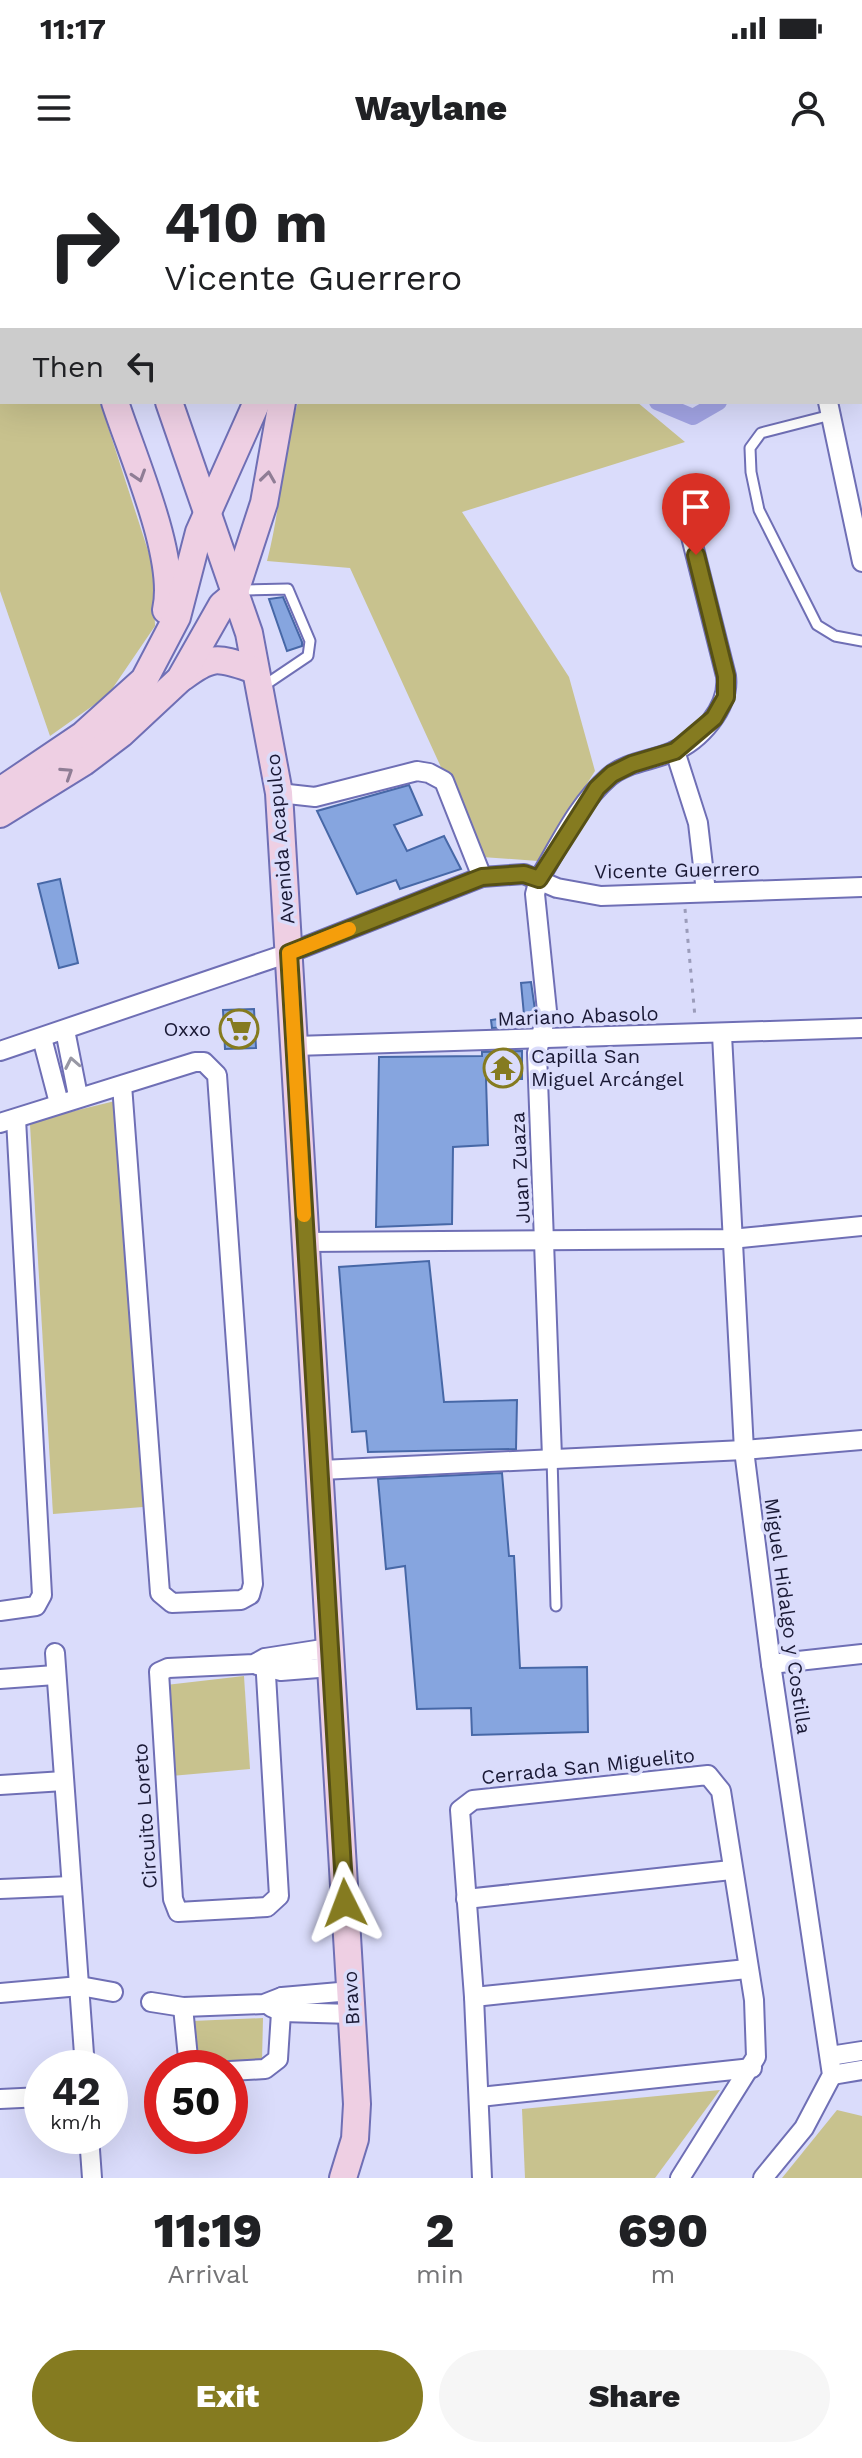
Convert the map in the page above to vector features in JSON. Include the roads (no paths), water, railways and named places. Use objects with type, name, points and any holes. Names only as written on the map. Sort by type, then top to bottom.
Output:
[{"type":"main road","points":[[116,404],[169,580],[161,634],[144,680]]},
{"type":"main road","points":[[151,404],[206,527]]},
{"type":"main road","points":[[170,404],[230,595]]},
{"type":"main road","points":[[0,791],[83,735],[144,680],[177,617],[206,527],[256,404]]},
{"type":"main road","points":[[180,679],[230,595],[250,549],[259,522],[282,404]]},
{"type":"main road","points":[[206,527],[259,522]]},
{"type":"main road","points":[[177,617],[194,601],[230,595]]},
{"type":"main road","name":"Avenida Acapulco","points":[[230,595],[249,633],[279,793],[289,953]]},
{"type":"main road","name":"Avenida Acapulco","points":[[230,595],[255,678]]},
{"type":"main road","points":[[0,814],[84,762],[121,734],[205,660],[223,659],[255,678]]},
{"type":"main road","name":"Bravo","points":[[289,953],[352,2002],[355,2139],[343,2178]]},
{"type":"street","points":[[830,408],[862,562]]},
{"type":"street","points":[[539,879],[583,806],[612,774],[675,751],[714,718],[727,687],[682,501]]},
{"type":"street","points":[[675,751],[698,823],[706,892]]},
{"type":"street","points":[[279,793],[315,797],[417,771],[429,773],[444,781],[482,877]]},
{"type":"street","name":"Vicente Guerrero","points":[[0,1051],[289,953],[482,877],[524,874],[567,891],[601,896],[862,887]]},
{"type":"street","name":"Juan Zuaza","points":[[539,879],[535,894],[547,1011],[537,1053],[552,1457]]},
{"type":"street","name":"Mariano Abasolo","points":[[295,1046],[697,1033],[722,1035],[862,1028]]},
{"type":"street","points":[[65,1030],[78,1096]]},
{"type":"street","name":"Miguel Hidalgo y Costilla","points":[[722,1035],[744,1450],[771,1664],[831,2066]]},
{"type":"street","points":[[42,1038],[59,1103]]},
{"type":"street","points":[[0,1611],[30,1608],[40,1602],[8,1121],[78,1096],[195,1062],[212,1067],[220,1084],[253,1584],[250,1595],[235,1601],[172,1603],[163,1599],[159,1586],[122,1085]]},
{"type":"street","points":[[305,1242],[731,1239],[862,1226]]},
{"type":"street","points":[[321,1470],[744,1450],[862,1440]]},
{"type":"street","points":[[55,1653],[84,2050]]},
{"type":"street","points":[[771,1664],[862,1654]]},
{"type":"street","points":[[261,1664],[330,1657]]},
{"type":"street","name":"Circuito Loreto","points":[[261,1664],[277,1900],[267,1907],[178,1912],[173,1899],[158,1675],[168,1668],[261,1664]]},
{"type":"street","points":[[0,1679],[55,1675]]},
{"type":"street","name":"Cerrada San Miguelito","points":[[482,2178],[480,2097],[460,1810],[473,1800],[708,1775],[721,1791],[757,2043],[752,2068],[684,2177]]},
{"type":"street","points":[[0,1785],[64,1781]]},
{"type":"street","points":[[466,1899],[731,1870]]},
{"type":"street","points":[[0,1889],[71,1886]]},
{"type":"street","points":[[474,1997],[747,1969]]},
{"type":"street","points":[[0,1993],[80,1986],[113,1992]]},
{"type":"street","points":[[151,2002],[183,2007],[352,2002]]},
{"type":"street","points":[[248,2070],[265,2069],[275,2064],[276,2004]]},
{"type":"street","points":[[183,2007],[187,2050]]},
{"type":"street","points":[[763,2178],[804,2128],[831,2066],[862,2051]]},
{"type":"street","points":[[831,2066],[862,2070]]},
{"type":"street","points":[[480,2097],[752,2068]]},
{"type":"street","points":[[0,2099],[24,2098]]},
{"type":"street","points":[[90,2154],[92,2178]]},
{"type":"lane","points":[[830,408],[761,433],[750,448],[751,472],[759,510],[817,625],[835,636],[862,641]]},
{"type":"lane","points":[[230,595],[288,589],[310,641],[308,656],[255,678]]},
{"type":"lane","points":[[552,1457],[556,1606]]},
{"type":"waterway","points":[[662,404],[693,417],[716,404]]},
{"type":"place","name":"Oxxo","points":[[239,1029]]},
{"type":"place","name":"Capilla San Miguel Arcángel","points":[[503,1068]]}]
